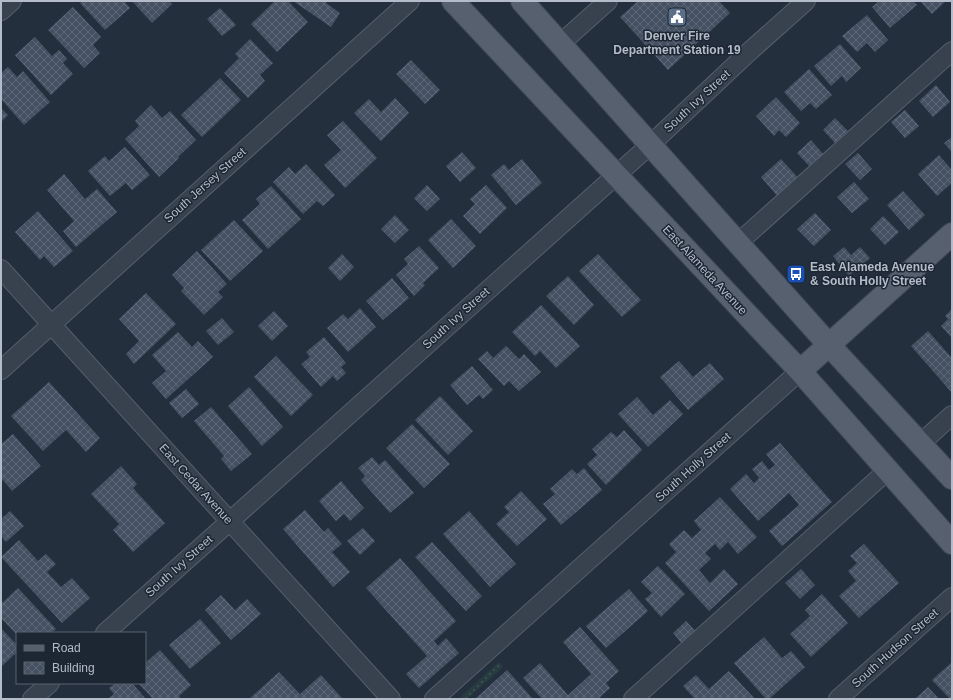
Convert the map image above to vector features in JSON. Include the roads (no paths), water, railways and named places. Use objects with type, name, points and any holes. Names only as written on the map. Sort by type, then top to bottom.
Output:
[{"type":"main road","name":"East Alameda Avenue","points":[[452,1],[800,372],[952,543]]},
{"type":"main road","points":[[522,1],[829,345],[952,478]]},
{"type":"main road","name":"South Holly Street","points":[[800,372],[952,234]]},
{"type":"street","points":[[1,11],[12,1]]},
{"type":"street","name":"South Jersey Street","points":[[1,370],[410,1]]},
{"type":"street","points":[[560,44],[608,1]]},
{"type":"street","name":"South Ivy Street","points":[[106,632],[650,145],[750,51],[806,1]]},
{"type":"street","points":[[738,243],[952,51]]},
{"type":"street","name":"East Cedar Avenue","points":[[1,269],[391,699]]},
{"type":"street","name":"South Holly Street","points":[[434,699],[800,372]]},
{"type":"street","points":[[920,444],[952,415]]},
{"type":"street","points":[[633,699],[888,470]]},
{"type":"street","name":"South Hudson Street","points":[[838,699],[952,597]]},
{"type":"street","points":[[32,699],[49,684]]},
{"type":"place","name":"Denver Fire Department Station 19","points":[[677,17]]},
{"type":"place","name":"East Alameda Avenue & South Holly Street","points":[[796,274]]}]
